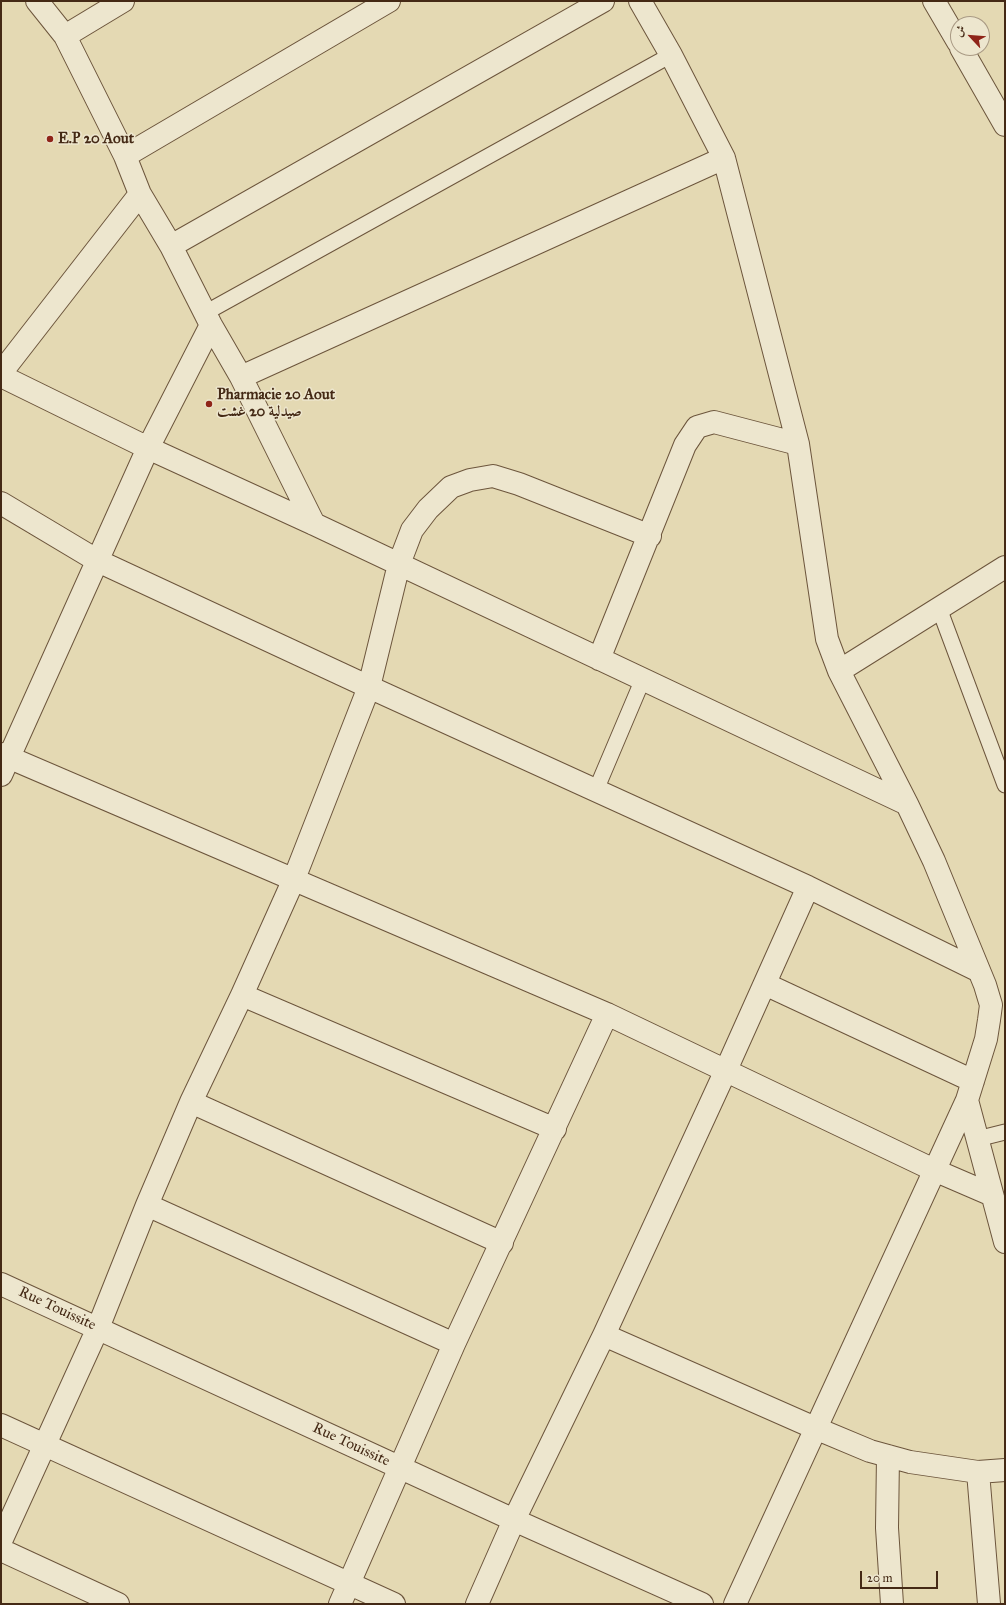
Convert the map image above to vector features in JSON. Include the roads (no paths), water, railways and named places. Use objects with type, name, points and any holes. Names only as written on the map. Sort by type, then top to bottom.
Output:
[{"type":"street","points":[[37,1],[65,36],[125,156],[140,194],[171,246],[208,319],[241,377],[314,524]]},
{"type":"street","points":[[65,36],[123,1]]},
{"type":"street","points":[[125,156],[389,1]]},
{"type":"street","points":[[171,246],[603,1]]},
{"type":"street","points":[[640,1],[671,55],[724,158],[798,444],[827,639],[839,671],[934,861],[979,971],[990,1005],[986,1038],[970,1091],[735,1604]]},
{"type":"street","points":[[934,1],[950,28]]},
{"type":"street","points":[[966,56],[1005,125]]},
{"type":"street","points":[[241,377],[724,158]]},
{"type":"street","points":[[1,373],[140,194]]},
{"type":"street","points":[[208,319],[148,448],[98,561],[4,762],[294,879],[607,1014],[934,1170],[992,1195]]},
{"type":"street","points":[[1,376],[148,448],[314,524],[906,804]]},
{"type":"street","points":[[599,659],[650,536],[685,445],[698,427],[714,422],[798,444]]},
{"type":"street","points":[[1,1541],[98,1328],[147,1205],[192,1102],[294,879],[369,687],[399,564],[412,530],[428,509],[451,487],[470,480],[493,476],[519,484],[650,536]]},
{"type":"street","points":[[1,503],[98,561],[369,687],[808,887],[979,971]]},
{"type":"street","points":[[839,671],[1005,567]]},
{"type":"street","points":[[477,1604],[514,1520],[604,1335],[726,1070],[808,887]]},
{"type":"street","points":[[765,984],[970,1091]]},
{"type":"street","points":[[242,995],[554,1129]]},
{"type":"street","points":[[340,1604],[454,1344],[607,1014]]},
{"type":"street","points":[[970,1091],[977,1139],[1005,1242]]},
{"type":"street","points":[[192,1102],[502,1243]]},
{"type":"street","points":[[147,1205],[454,1344]]},
{"type":"street","name":"Rue Touissite","points":[[1,1284],[514,1520],[702,1604]]},
{"type":"street","points":[[604,1335],[870,1451],[910,1462],[978,1472],[1005,1470]]},
{"type":"street","points":[[1,1425],[394,1604]]},
{"type":"street","points":[[888,1456],[887,1528],[892,1604]]},
{"type":"street","points":[[978,1472],[989,1604]]},
{"type":"street","points":[[1,1550],[118,1604]]},
{"type":"lane","points":[[208,319],[671,55]]},
{"type":"lane","points":[[939,608],[1005,785]]},
{"type":"lane","points":[[596,790],[643,679]]},
{"type":"lane","points":[[977,1139],[1005,1132]]},
{"type":"place","name":"E.P 20 Aout","points":[[50,139]]},
{"type":"place","name":"Pharmacie 20 Aout صيدلية 20 غشت","points":[[209,404]]}]
